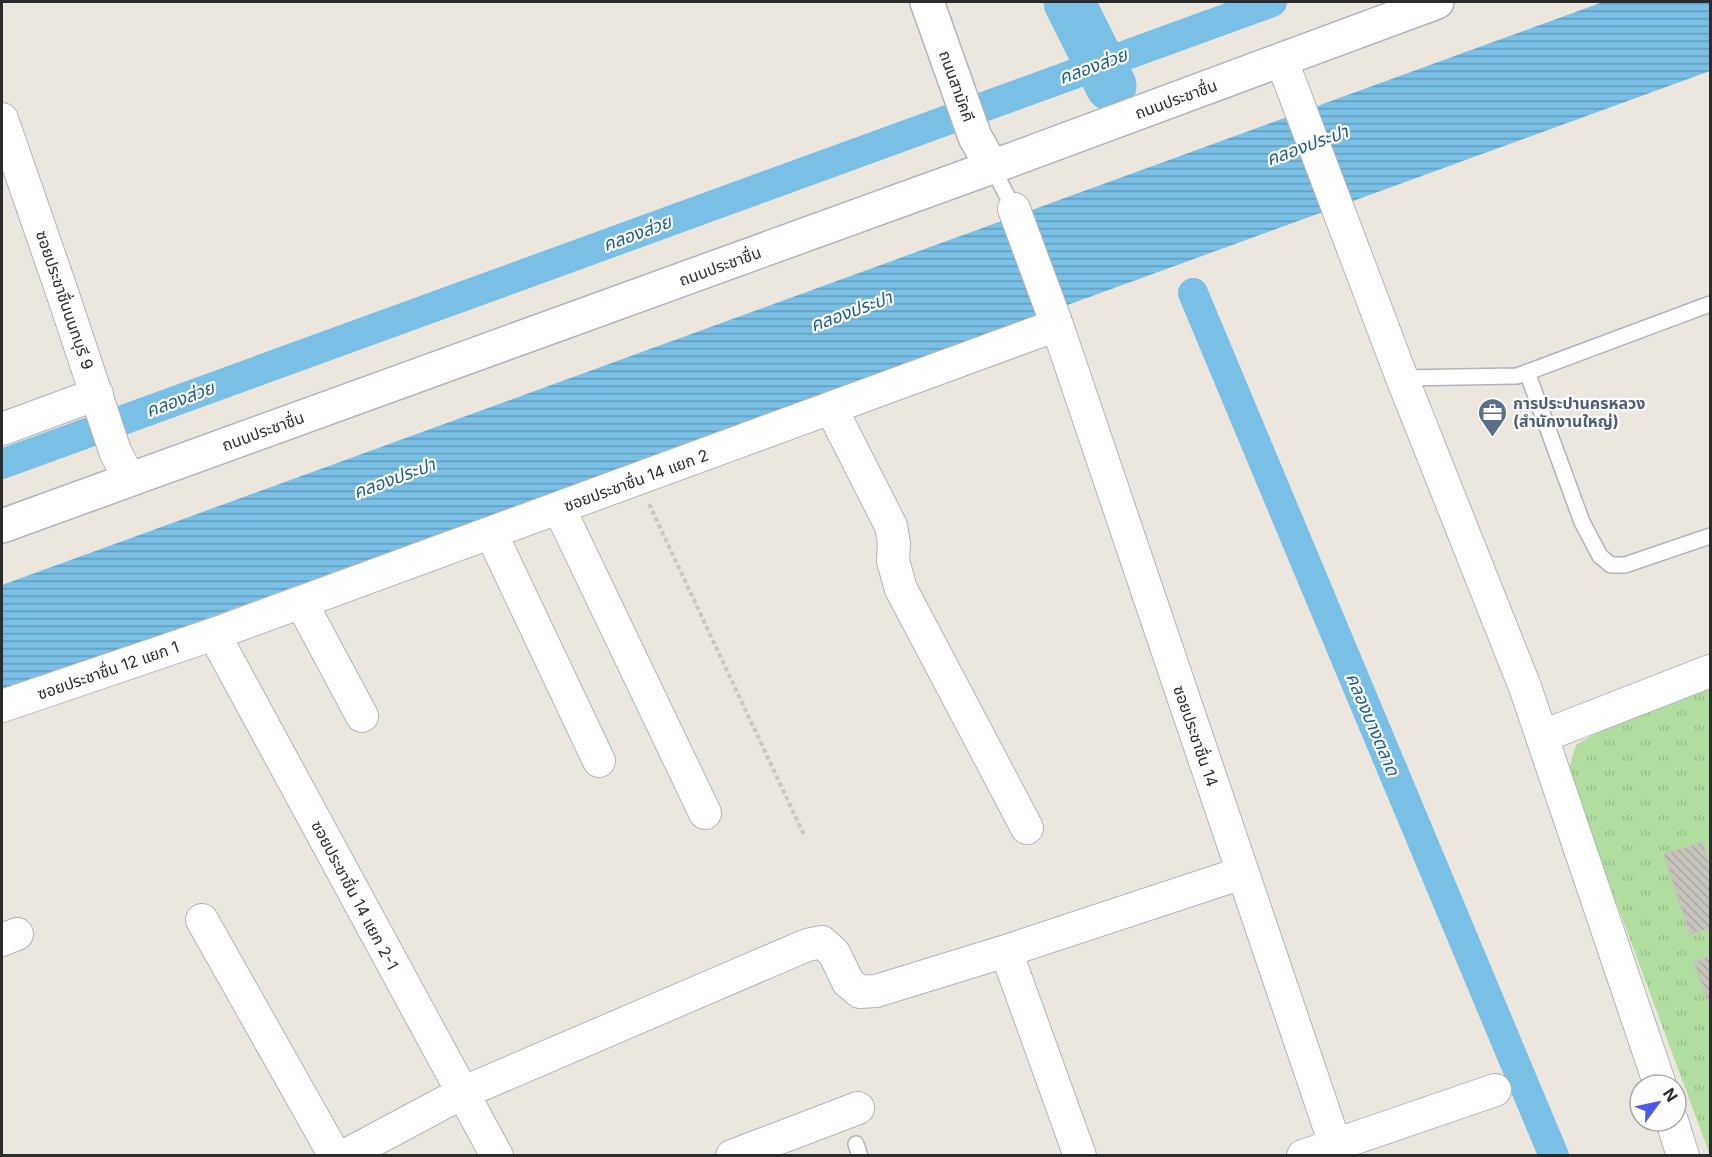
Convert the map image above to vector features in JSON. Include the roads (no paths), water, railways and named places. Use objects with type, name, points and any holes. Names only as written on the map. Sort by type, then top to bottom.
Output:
[{"type":"main road","name":"ถนนสามัคคี","points":[[927,2],[975,137],[992,167]]},
{"type":"main road","name":"ถนนประชาชื่น","points":[[2,526],[122,465],[992,167],[1437,2]]},
{"type":"street","points":[[1282,61],[1402,378],[1525,687],[1656,1073]]},
{"type":"street","name":"ซอยประชาชื่นนนทบุรี 9","points":[[2,119],[122,465]]},
{"type":"street","name":"ซอยประชาชื่น 14","points":[[1014,209],[1055,320],[1337,1150]]},
{"type":"street","name":"ซอยประชาชื่น 14 แยก 2","points":[[214,634],[831,408],[1055,320]]},
{"type":"street","points":[[2,429],[99,400]]},
{"type":"street","points":[[831,408],[891,526],[894,543],[893,561],[901,589],[1027,828]]},
{"type":"street","points":[[559,508],[705,813]]},
{"type":"street","points":[[491,533],[599,761]]},
{"type":"street","points":[[301,602],[362,716]]},
{"type":"street","name":"ซอยประชาชื่น 12 แยก 1","points":[[2,706],[214,634]]},
{"type":"street","name":"ซอยประชาชื่น 14 แยก 2-1","points":[[214,634],[497,1155]]},
{"type":"street","points":[[1543,736],[1710,671]]},
{"type":"street","points":[[344,1155],[462,1093],[807,945],[822,942],[834,953],[848,982],[860,992],[876,991],[1006,951],[1242,873]]},
{"type":"street","points":[[202,920],[335,1155]]},
{"type":"street","points":[[1006,951],[1080,1155]]},
{"type":"street","points":[[1303,1155],[1337,1150],[1495,1090]]},
{"type":"street","points":[[732,1155],[858,1108]]},
{"type":"street","points":[[1676,1133],[1683,1155]]},
{"type":"lane","points":[[992,167],[1014,209]]},
{"type":"lane","points":[[1402,378],[1516,376],[1710,304]]},
{"type":"lane","points":[[1527,372],[1582,522],[1600,556],[1611,565],[1625,565],[1710,536]]},
{"type":"water","name":"คลองประปา","points":[[1603,2],[1710,2],[1710,71],[2,693],[2,585]]},
{"type":"waterway","name":"คลองบางตลาด","points":[[1069,2],[1111,86]]},
{"type":"waterway","name":"คลองส่วย","points":[[2,464],[1272,2]]},
{"type":"waterway","name":"คลองบางตลาด","points":[[1193,293],[1554,1156]]},
{"type":"place","name":"การประปานครหลวง (สำนักงานใหญ่)","points":[[1492,438]]}]
